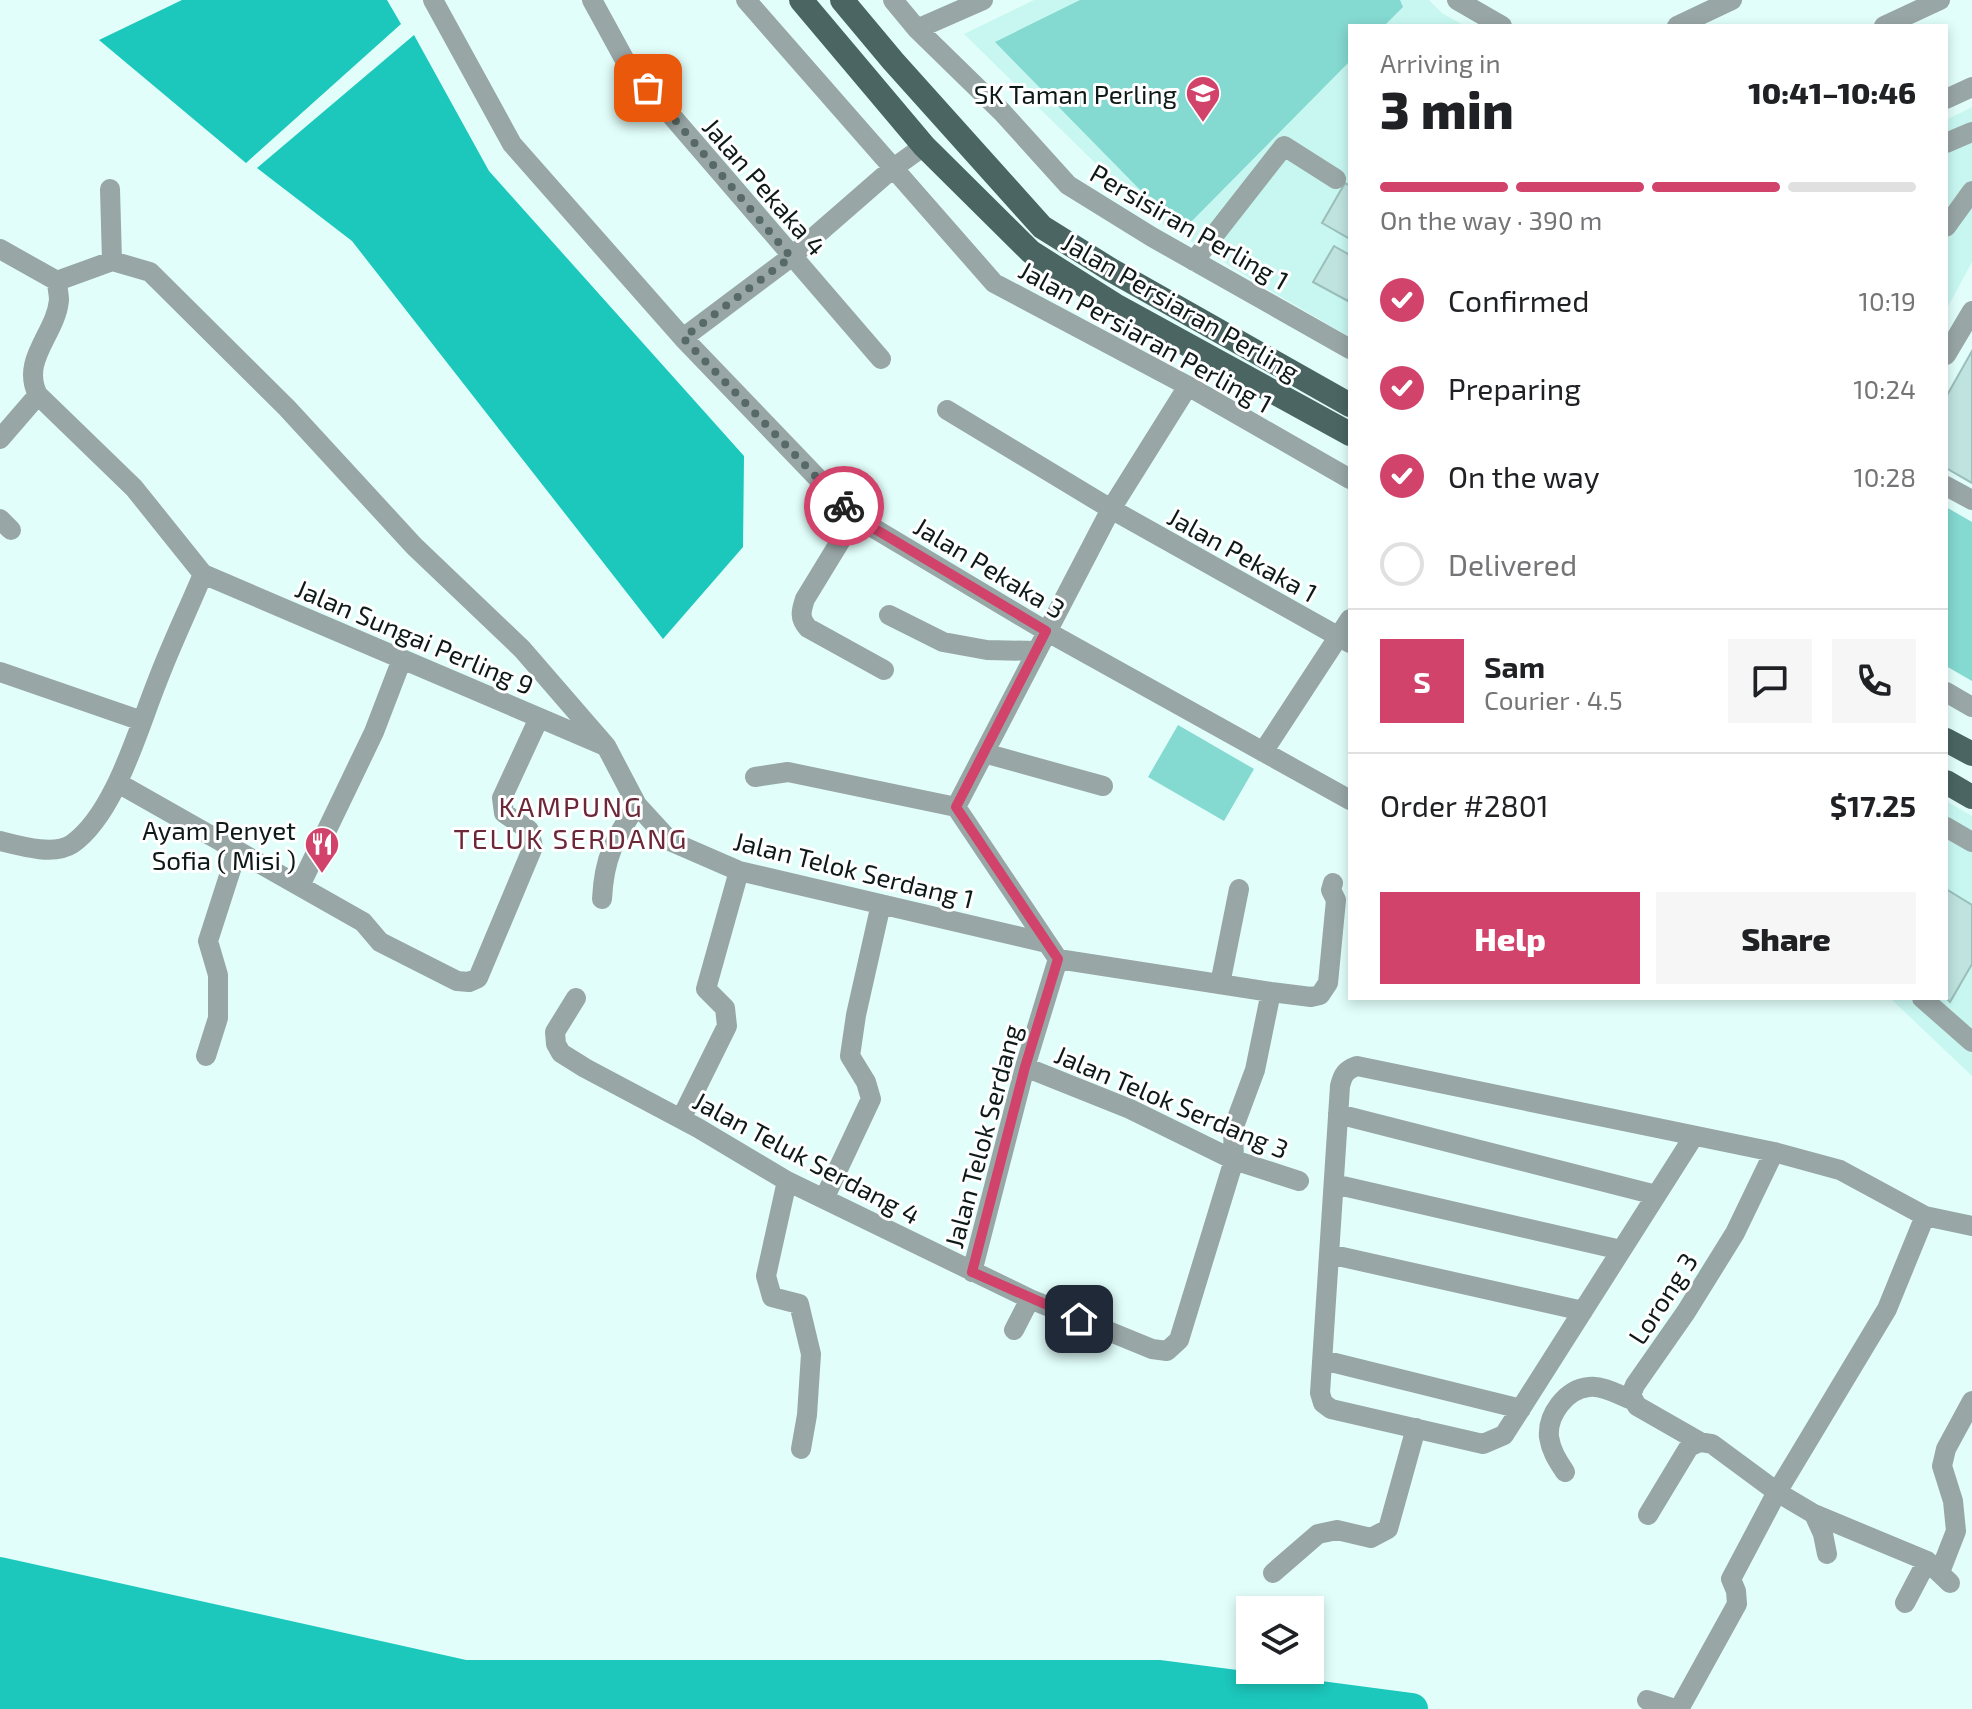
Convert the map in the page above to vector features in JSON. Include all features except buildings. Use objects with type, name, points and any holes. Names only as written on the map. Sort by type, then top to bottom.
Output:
[{"type":"main road","name":"Jalan Persiaran Perling","points":[[801,0],[924,146],[994,219],[1031,252],[1115,305],[1348,433]]},
{"type":"main road","name":"Jalan Persiaran Perling","points":[[842,0],[1042,227],[1111,270],[1348,404]]},
{"type":"main road","points":[[1948,741],[1972,754]]},
{"type":"main road","points":[[1948,783],[1972,797]]},
{"type":"street","name":"Jalan Pekaka 3","points":[[433,0],[512,144],[683,338],[855,517],[1046,631],[1348,799]]},
{"type":"street","name":"Jalan Pekaka 4","points":[[592,0],[627,64],[881,359]]},
{"type":"street","name":"Jalan Persiaran Perling 1","points":[[746,0],[994,283],[1188,386],[1348,478]]},
{"type":"street","points":[[893,0],[917,29],[983,0]]},
{"type":"street","points":[[1457,0],[1499,24]]},
{"type":"street","points":[[1681,24],[1732,0]]},
{"type":"street","points":[[1888,24],[1940,0]]},
{"type":"street","name":"Persisiran Perling 1","points":[[917,29],[1002,112],[1068,185],[1348,348]]},
{"type":"street","points":[[1948,98],[1972,87]]},
{"type":"street","points":[[1948,142],[1972,132]]},
{"type":"street","points":[[683,338],[791,257],[892,169],[924,146]]},
{"type":"street","points":[[1194,261],[1284,146],[1336,179]]},
{"type":"street","points":[[0,249],[57,281],[112,261],[110,189]]},
{"type":"street","points":[[1948,224],[1972,191]]},
{"type":"street","name":"Jalan Telok Serdang 1","points":[[112,261],[150,272],[287,408],[414,546],[522,649],[606,746],[637,805],[670,841],[739,871],[881,904],[1052,951],[1220,984],[1311,997],[1320,995],[1326,989],[1336,900],[1331,890],[1333,883]]},
{"type":"street","points":[[0,841],[34,850],[70,846],[90,826],[118,783],[203,574],[134,488],[38,395],[32,370],[59,301],[57,281]]},
{"type":"street","points":[[1948,352],[1972,311]]},
{"type":"street","points":[[956,807],[1111,509],[1188,386]]},
{"type":"street","points":[[0,439],[38,395]]},
{"type":"street","name":"Jalan Pekaka 1","points":[[947,410],[1111,509],[1344,640]]},
{"type":"street","points":[[1948,487],[1972,500]]},
{"type":"street","points":[[855,517],[805,599],[802,621],[808,628],[884,670]]},
{"type":"street","name":"Jalan Sungai Perling 9","points":[[203,574],[606,746]]},
{"type":"street","points":[[889,615],[943,642],[987,650],[1036,651]]},
{"type":"street","points":[[1263,752],[1344,640]]},
{"type":"street","points":[[300,886],[374,732],[402,659]]},
{"type":"street","points":[[0,672],[142,721]]},
{"type":"street","points":[[1948,693],[1972,707]]},
{"type":"street","points":[[118,783],[363,922],[380,942],[457,981],[469,982],[478,978],[533,847],[529,830],[504,813],[502,798],[539,718]]},
{"type":"street","points":[[984,753],[1103,786]]},
{"type":"street","points":[[755,777],[788,772],[956,807],[1052,951]]},
{"type":"street","points":[[602,899],[603,870],[614,840],[637,805]]},
{"type":"street","points":[[1948,828],[1972,842]]},
{"type":"street","points":[[206,1056],[218,1018],[218,975],[208,941],[237,851]]},
{"type":"street","points":[[681,1119],[727,1026],[725,1008],[706,989],[739,871]]},
{"type":"street","points":[[1220,984],[1239,889]]},
{"type":"street","points":[[824,1199],[871,1099],[866,1082],[850,1056],[881,904]]},
{"type":"street","name":"Jalan Telok Serdang","points":[[972,1272],[1052,951]]},
{"type":"street","points":[[1234,1160],[1233,1129],[1255,1070],[1271,992]]},
{"type":"street","name":"Jalan Teluk Serdang 4","points":[[576,998],[555,1032],[561,1053],[787,1181],[1030,1299],[1152,1349],[1167,1351],[1179,1340],[1234,1160]]},
{"type":"street","points":[[1924,1000],[1971,1038]]},
{"type":"street","points":[[1694,1136],[1504,1435],[1483,1444],[1331,1409],[1323,1403],[1320,1393],[1338,1114],[1343,1075],[1357,1066],[1774,1152],[1840,1170],[1925,1216],[1972,1226]]},
{"type":"street","name":"Jalan Telok Serdang 3","points":[[1025,1067],[1130,1109],[1234,1160],[1299,1181]]},
{"type":"street","points":[[1338,1114],[1656,1195]]},
{"type":"street","name":"Lorong 3","points":[[1632,1400],[1635,1385],[1686,1312],[1735,1233],[1774,1152]]},
{"type":"street","points":[[787,1181],[766,1276],[772,1297],[799,1304],[811,1354],[807,1415],[801,1449]]},
{"type":"street","points":[[1334,1184],[1621,1250]]},
{"type":"street","points":[[1647,1700],[1677,1709],[1737,1604],[1731,1579],[1777,1492],[1887,1309],[1925,1216]]},
{"type":"street","points":[[1329,1254],[1583,1311]]},
{"type":"street","points":[[1014,1330],[1030,1299]]},
{"type":"street","points":[[1323,1360],[1521,1409]]},
{"type":"street","points":[[1565,1472],[1555,1458],[1549,1438],[1558,1405],[1579,1389],[1592,1386],[1632,1400],[1637,1406],[1700,1442],[1712,1444],[1777,1492],[1814,1514],[1939,1572]]},
{"type":"street","points":[[1905,1603],[1939,1572],[1956,1531],[1953,1501],[1942,1466],[1946,1449],[1972,1401]]},
{"type":"street","points":[[1273,1573],[1318,1534],[1337,1530],[1371,1538],[1388,1529],[1416,1428]]},
{"type":"street","points":[[1648,1515],[1689,1447],[1700,1442]]},
{"type":"street","points":[[1814,1514],[1827,1554]]},
{"type":"shaded area","points":[[182,0],[387,0],[401,24],[246,163],[99,40]]},
{"type":"shaded area","name":"SK Taman Perling","points":[[1034,0],[1429,0],[1442,13],[1461,24],[1348,24],[1348,336],[1147,214],[964,34]]},
{"type":"shaded area","name":"SK Taman Perling","points":[[1080,0],[1400,0],[1403,7],[1386,24],[1348,24],[1348,63],[1187,226],[1151,201],[995,42]]},
{"type":"shaded area","points":[[414,35],[489,171],[744,456],[743,547],[663,639],[352,241],[257,168]]},
{"type":"shaded area","points":[[1972,107],[1972,262],[1948,306],[1948,119]]},
{"type":"shaded area","points":[[1948,508],[1972,522],[1972,681],[1948,667]]},
{"type":"shaded area","points":[[1178,725],[1254,769],[1224,821],[1148,777]]},
{"type":"shaded area","points":[[1948,802],[1972,816],[1972,1076],[1892,1000],[1948,1000]]},
{"type":"shaded area","points":[[0,1573],[465,1676],[1160,1676],[1412,1709],[0,1709]]},
{"type":"waterway","points":[[0,1573],[465,1676],[1160,1676],[1412,1709]]},
{"type":"way so far","points":[[648,88],[791,257],[683,338],[844,506]]},
{"type":"place","name":"SK Taman Perling","points":[[1203,124]]},
{"type":"place","name":"Ayam Penyet Sofia ( Misi )","points":[[322,875]]},
{"type":"district","name":"KAMPUNG TELUK SERDANG","points":[[571,822]]},
{"type":"route","points":[[844,506],[855,517],[1046,631],[956,807],[1058,959],[1025,1067],[972,1272],[1079,1319]]}]
